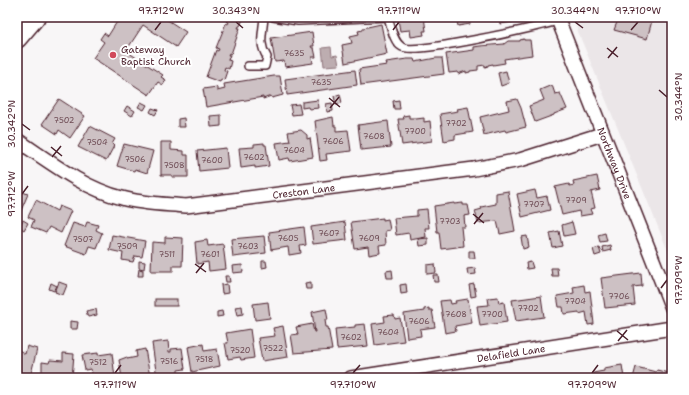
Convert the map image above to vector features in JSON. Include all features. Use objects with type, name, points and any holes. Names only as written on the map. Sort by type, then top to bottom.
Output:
[{"type":"street","points":[[17,38],[35,17]]},
{"type":"street","name":"Northway Drive","points":[[558,19],[602,134],[672,308]]},
{"type":"street","name":"Creston Lane","points":[[17,140],[89,186],[122,198],[150,203],[186,206],[474,169],[520,160],[602,134]]},
{"type":"street","name":"Delafield Lane","points":[[351,378],[672,328]]},
{"type":"lane","points":[[248,66],[265,66],[267,57],[262,50],[261,40],[264,17]]},
{"type":"lane","points":[[273,17],[298,21],[388,17],[397,43],[405,49],[417,49],[481,39],[558,19]]},
{"type":"shaded area","points":[[572,17],[672,17],[672,261]]},
{"type":"shaded area","points":[[331,47],[332,56],[337,55],[339,65],[324,66],[322,48]]},
{"type":"building","name":"Gateway Baptist Church","points":[[120,17],[163,17],[186,32],[176,47],[143,25],[126,51],[163,75],[161,77],[166,80],[163,85],[158,82],[149,95],[93,58],[104,42],[100,39],[104,33],[108,36]]},
{"type":"building","points":[[228,17],[244,17],[238,28],[240,28],[231,54],[229,53],[228,55],[230,55],[228,60],[231,61],[229,69],[225,67],[224,70],[227,71],[224,80],[221,79],[220,82],[206,77],[216,50],[218,51],[219,49],[216,48],[226,23],[228,24],[229,22],[226,21]]},
{"type":"building","points":[[408,17],[424,17],[426,31],[423,31],[424,35],[411,37],[410,30],[400,31],[398,19]]},
{"type":"building","points":[[456,17],[468,17],[470,24],[458,26]]},
{"type":"building","points":[[499,17],[512,17],[513,22],[500,24]]},
{"type":"building","points":[[619,17],[653,17],[647,39],[614,30]]},
{"type":"building","points":[[381,24],[387,54],[345,63],[342,45],[352,43],[350,36],[359,34],[358,31],[363,30],[363,28]]},
{"type":"building","points":[[312,32],[314,46],[311,46],[314,48],[316,57],[312,57],[313,63],[285,67],[284,61],[275,62],[271,38]]},
{"type":"building","points":[[524,39],[530,40],[532,55],[504,59],[505,63],[488,65],[485,67],[485,65],[478,66],[478,70],[466,73],[466,71],[458,74],[458,72],[449,73],[446,54],[474,50],[474,47],[504,44],[508,41],[520,41]]},
{"type":"building","points":[[442,58],[444,74],[361,85],[359,69],[387,65],[386,62],[407,59],[414,59],[415,62]]},
{"type":"building","points":[[355,70],[357,85],[287,95],[285,79]]},
{"type":"building","points":[[506,71],[509,83],[501,86],[498,73]]},
{"type":"building","points":[[280,76],[283,95],[272,98],[271,96],[263,99],[263,97],[206,107],[203,89],[217,87],[217,91],[225,89],[224,84]]},
{"type":"building","points":[[552,85],[555,94],[560,93],[567,109],[535,122],[529,106],[544,100],[540,90]]},
{"type":"building","points":[[340,94],[342,103],[336,105],[334,96]]},
{"type":"building","points":[[59,99],[85,116],[70,138],[59,130],[57,134],[42,124]]},
{"type":"building","points":[[517,99],[526,127],[484,135],[480,117],[509,110],[507,101]]},
{"type":"building","points":[[318,100],[319,108],[302,108],[302,102]]},
{"type":"building","points":[[399,100],[400,109],[394,109],[393,101]]},
{"type":"building","points":[[141,102],[147,105],[144,110],[138,107]]},
{"type":"building","points":[[332,103],[333,111],[327,112],[326,104]]},
{"type":"building","points":[[299,104],[301,114],[292,115],[290,105]]},
{"type":"building","points":[[127,106],[135,111],[132,116],[124,111]]},
{"type":"building","points":[[468,107],[473,132],[455,135],[455,139],[444,141],[440,114],[458,111],[457,109]]},
{"type":"building","points":[[152,108],[158,110],[155,115],[150,112]]},
{"type":"building","points":[[221,115],[221,126],[211,127],[210,116]]},
{"type":"building","points":[[409,115],[409,118],[424,118],[424,122],[430,121],[432,141],[402,145],[398,119],[404,119],[403,116]]},
{"type":"building","points":[[333,117],[336,131],[348,130],[351,151],[326,154],[327,160],[320,161],[315,121]]},
{"type":"building","points":[[184,118],[185,127],[178,127],[178,119]]},
{"type":"building","points":[[388,121],[391,147],[361,150],[358,125]]},
{"type":"building","points":[[90,126],[115,139],[112,144],[114,146],[106,161],[78,147]]},
{"type":"building","points":[[301,130],[307,135],[307,139],[310,138],[313,157],[290,161],[289,158],[279,160],[276,143],[290,141],[288,132]]},
{"type":"building","points":[[161,142],[171,142],[171,150],[184,151],[184,155],[188,155],[188,177],[161,175]]},
{"type":"building","points":[[264,143],[264,145],[266,145],[269,166],[241,168],[239,148],[254,147],[254,144]]},
{"type":"building","points":[[124,144],[153,151],[147,173],[117,166]]},
{"type":"building","points":[[226,148],[228,168],[199,171],[197,151]]},
{"type":"building","points":[[597,176],[600,190],[591,192],[595,208],[590,209],[592,214],[580,216],[579,211],[562,215],[555,187],[569,184],[570,186],[574,185],[573,181]]},
{"type":"building","points":[[17,190],[28,194],[17,220]]},
{"type":"building","points":[[535,190],[537,198],[547,196],[550,210],[522,217],[517,194]]},
{"type":"building","points":[[508,191],[515,231],[500,234],[497,221],[478,223],[475,211],[482,209],[481,207],[496,204],[496,193]]},
{"type":"building","points":[[36,200],[57,211],[59,206],[71,211],[61,233],[49,227],[46,233],[31,227],[34,220],[28,217]]},
{"type":"building","points":[[463,203],[463,205],[468,205],[470,215],[464,216],[465,227],[461,227],[463,246],[441,249],[439,232],[437,232],[434,206]]},
{"type":"building","points":[[427,209],[429,228],[425,228],[426,237],[410,240],[409,233],[396,235],[394,218],[417,216],[417,210]]},
{"type":"building","points":[[383,218],[383,220],[388,219],[390,230],[385,231],[386,245],[379,246],[380,253],[369,255],[368,247],[355,249],[351,222]]},
{"type":"building","points":[[23,220],[28,223],[24,230],[19,227]]},
{"type":"building","points":[[87,222],[98,225],[96,230],[102,233],[96,248],[89,246],[86,254],[64,246],[73,223],[85,227]]},
{"type":"building","points":[[345,222],[347,240],[313,244],[311,227]]},
{"type":"building","points":[[572,222],[575,234],[564,236],[562,225]]},
{"type":"building","points":[[304,227],[306,245],[300,246],[301,253],[289,255],[288,247],[271,250],[269,232]]},
{"type":"building","points":[[559,231],[562,246],[553,248],[550,233]]},
{"type":"building","points":[[605,233],[607,241],[600,242],[598,235]]},
{"type":"building","points":[[112,235],[145,241],[142,257],[135,256],[133,262],[122,260],[123,253],[109,250]]},
{"type":"building","points":[[264,236],[266,253],[233,257],[231,239]]},
{"type":"building","points":[[527,236],[529,247],[523,249],[521,237]]},
{"type":"building","points":[[165,237],[183,238],[182,266],[173,266],[173,271],[151,271],[152,242],[165,243]]},
{"type":"building","points":[[428,238],[428,245],[419,246],[418,239]]},
{"type":"building","points":[[207,240],[208,246],[223,244],[226,269],[209,271],[208,262],[197,264],[195,242]]},
{"type":"building","points":[[610,245],[611,250],[603,252],[602,247]]},
{"type":"building","points":[[599,247],[601,254],[595,256],[593,249]]},
{"type":"building","points":[[469,251],[474,251],[475,258],[469,258]]},
{"type":"building","points":[[139,261],[145,262],[144,269],[139,268]]},
{"type":"building","points":[[262,261],[266,261],[267,267],[262,268]]},
{"type":"building","points":[[531,262],[533,268],[527,269],[526,263]]},
{"type":"building","points":[[435,264],[436,273],[427,274],[427,265]]},
{"type":"building","points":[[242,265],[243,272],[233,273],[232,266]]},
{"type":"building","points":[[475,268],[476,274],[468,275],[467,269]]},
{"type":"building","points":[[551,268],[557,268],[558,276],[552,276]]},
{"type":"building","points":[[139,269],[143,270],[143,276],[138,276]]},
{"type":"building","points":[[392,270],[393,278],[387,278],[386,271]]},
{"type":"building","points":[[641,273],[642,286],[633,287],[635,305],[605,308],[601,278]]},
{"type":"building","points":[[433,275],[438,275],[439,282],[434,282]]},
{"type":"building","points":[[225,276],[229,276],[230,282],[226,282]]},
{"type":"building","points":[[59,282],[67,285],[63,295],[55,292]]},
{"type":"building","points":[[311,282],[311,289],[306,289],[305,283]]},
{"type":"building","points":[[51,283],[57,286],[54,291],[49,289]]},
{"type":"building","points":[[227,284],[228,293],[222,294],[221,285]]},
{"type":"building","points":[[406,284],[407,293],[401,294],[400,285]]},
{"type":"building","points":[[474,284],[476,296],[471,297],[469,285]]},
{"type":"building","points":[[584,285],[585,292],[590,291],[594,324],[588,325],[586,312],[579,314],[579,312],[564,314],[563,307],[559,307],[557,296],[574,293],[573,287]]},
{"type":"building","points":[[541,296],[544,317],[516,321],[512,300]]},
{"type":"building","points":[[498,297],[499,303],[504,302],[507,322],[480,326],[477,306],[489,305],[488,298]]},
{"type":"building","points":[[155,299],[177,299],[177,306],[155,306]]},
{"type":"building","points":[[468,299],[472,323],[455,326],[456,331],[445,333],[440,301],[450,300],[451,304],[456,303],[455,301]]},
{"type":"building","points":[[268,302],[270,318],[255,320],[253,304]]},
{"type":"building","points":[[242,306],[243,314],[237,315],[235,307]]},
{"type":"building","points":[[429,308],[429,310],[432,310],[435,327],[420,329],[421,336],[407,338],[404,314],[424,311],[424,309]]},
{"type":"building","points":[[96,309],[97,315],[88,317],[86,311]]},
{"type":"building","points":[[326,309],[328,320],[325,320],[326,327],[328,327],[332,350],[294,353],[291,335],[298,334],[296,327],[312,324],[315,332],[312,312]]},
{"type":"building","points":[[222,311],[223,316],[217,317],[217,312]]},
{"type":"building","points":[[394,315],[395,319],[400,318],[404,341],[375,345],[372,324],[385,322],[384,316]]},
{"type":"building","points":[[70,321],[78,322],[77,329],[70,329]]},
{"type":"building","points":[[365,324],[368,346],[337,349],[335,329],[355,327],[355,325]]},
{"type":"building","points":[[283,326],[288,357],[262,361],[258,338],[275,336],[273,328]]},
{"type":"building","points":[[250,329],[254,358],[241,360],[240,357],[228,359],[225,343],[228,343],[226,333]]},
{"type":"building","points":[[168,341],[169,352],[171,352],[171,349],[182,348],[185,369],[178,370],[178,373],[166,374],[166,378],[157,378],[152,343]]},
{"type":"building","points":[[203,344],[204,351],[217,349],[220,366],[192,372],[188,347]]},
{"type":"building","points":[[27,346],[37,349],[30,378],[20,376],[20,373],[17,372],[17,351],[19,352],[19,350],[25,354]]},
{"type":"building","points":[[145,349],[150,377],[122,378],[119,360],[127,357],[127,359],[137,357],[136,351]]},
{"type":"building","points":[[63,353],[74,354],[72,378],[42,378],[42,362],[49,363],[50,360],[63,361]]},
{"type":"building","points":[[98,353],[98,355],[112,353],[115,378],[104,378],[104,376],[93,378],[91,369],[85,370],[82,355]]},
{"type":"building","points":[[622,365],[624,378],[594,378],[593,373],[604,371],[604,368]]},
{"type":"building","points":[[636,367],[672,374],[672,378],[633,378]]},
{"type":"place","name":"Gateway Baptist Church","points":[[113,55]]}]
